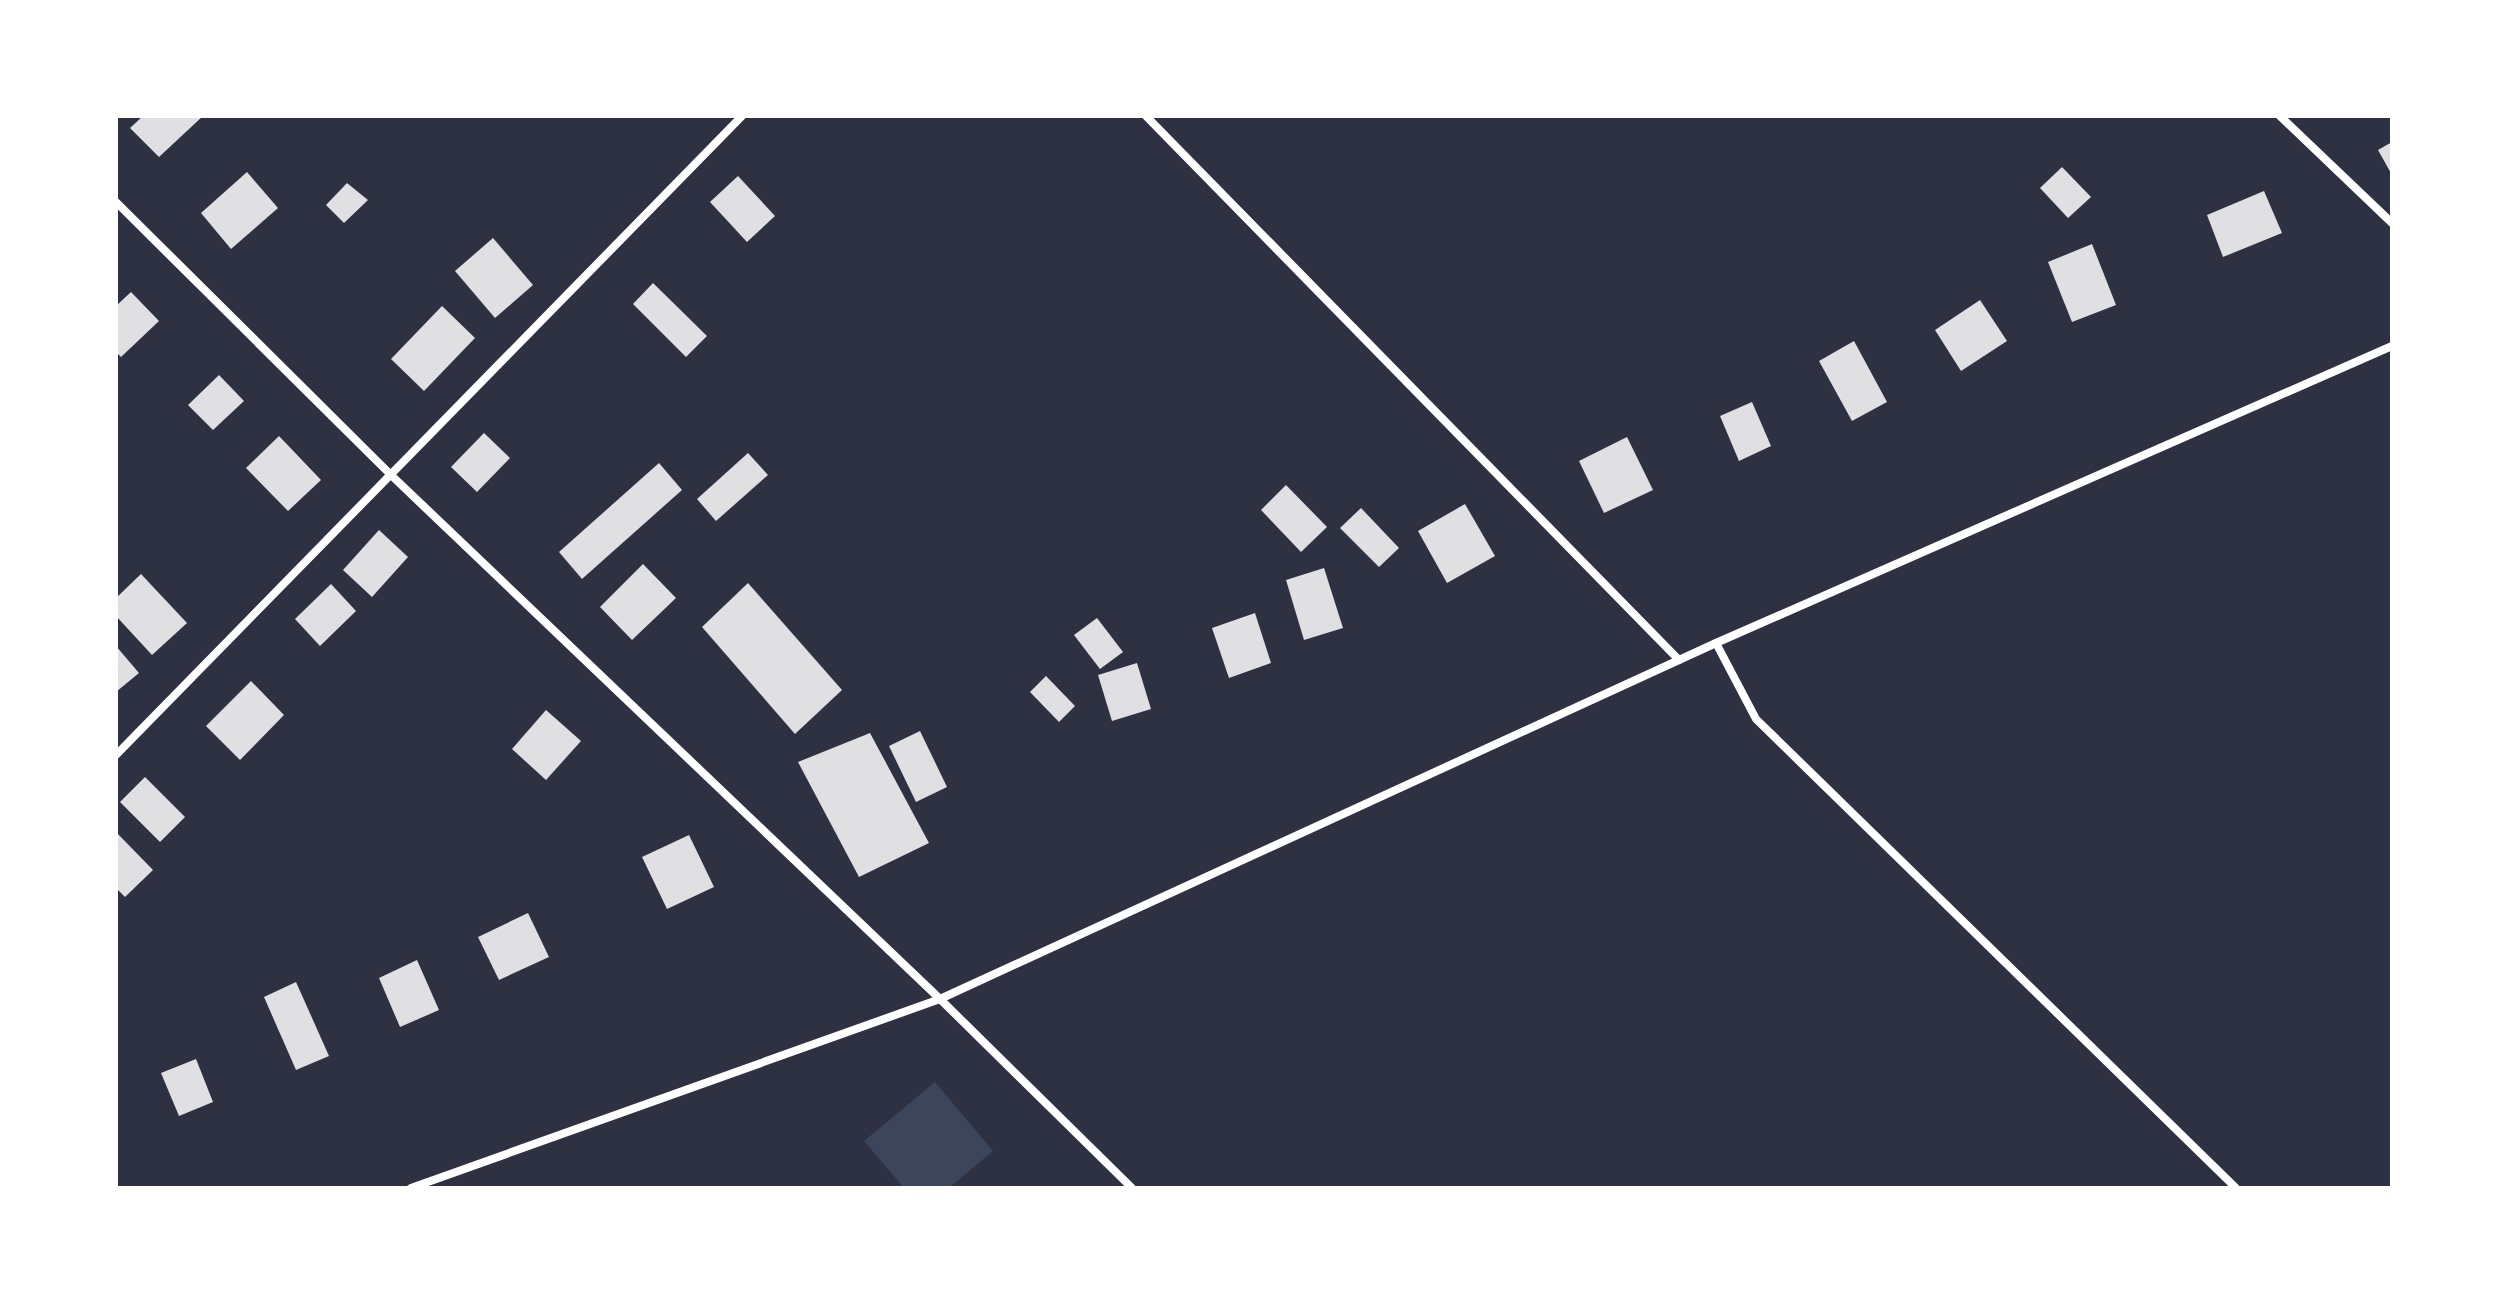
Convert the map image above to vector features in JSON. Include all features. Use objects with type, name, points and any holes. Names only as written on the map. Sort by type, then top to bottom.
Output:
[{"type":"street","points":[[116,755],[742,116]]},
{"type":"street","points":[[1146,116],[1679,660]]},
{"type":"street","points":[[2280,116],[2392,223]]},
{"type":"street","points":[[116,202],[391,475],[940,999],[1132,1188]]},
{"type":"street","points":[[411,1188],[940,999],[1716,643],[2392,346]]},
{"type":"street","points":[[1716,643],[1756,719],[2236,1188]]},
{"type":"shaded area","points":[[935,1082],[993,1151],[949,1188],[904,1188],[864,1141]]},
{"type":"building","points":[[143,116],[203,116],[159,157],[130,128]]},
{"type":"building","points":[[2392,142],[2392,175],[2378,150]]},
{"type":"building","points":[[2062,167],[2091,197],[2068,218],[2040,188]]},
{"type":"building","points":[[247,172],[278,208],[231,249],[201,213]]},
{"type":"building","points":[[738,176],[775,216],[747,242],[710,202]]},
{"type":"building","points":[[347,183],[368,200],[344,223],[326,205]]},
{"type":"building","points":[[2264,191],[2282,233],[2223,257],[2207,215]]},
{"type":"building","points":[[493,238],[533,285],[495,318],[455,271]]},
{"type":"building","points":[[2092,244],[2116,305],[2072,322],[2048,262]]},
{"type":"building","points":[[653,283],[707,336],[686,357],[633,304]]},
{"type":"building","points":[[131,292],[159,321],[121,357],[116,352],[116,306]]},
{"type":"building","points":[[1980,300],[2007,341],[1961,371],[1935,330]]},
{"type":"building","points":[[442,306],[475,338],[424,391],[391,359]]},
{"type":"building","points":[[1854,341],[1887,402],[1852,421],[1819,361]]},
{"type":"building","points":[[219,375],[244,401],[213,430],[188,405]]},
{"type":"building","points":[[1752,402],[1771,446],[1739,461],[1720,416]]},
{"type":"building","points":[[484,433],[510,458],[477,492],[451,467]]},
{"type":"building","points":[[279,436],[321,480],[288,511],[246,468]]},
{"type":"building","points":[[1627,437],[1653,490],[1604,513],[1579,461]]},
{"type":"building","points":[[748,453],[768,475],[716,521],[697,499]]},
{"type":"building","points":[[659,463],[682,490],[582,579],[559,552]]},
{"type":"building","points":[[1286,485],[1327,527],[1301,552],[1261,510]]},
{"type":"building","points":[[1465,504],[1495,556],[1447,583],[1418,531]]},
{"type":"building","points":[[1361,508],[1399,548],[1379,567],[1340,528]]},
{"type":"building","points":[[379,530],[408,557],[372,597],[343,570]]},
{"type":"building","points":[[643,564],[676,598],[632,640],[600,607]]},
{"type":"building","points":[[1324,568],[1343,628],[1304,640],[1286,580]]},
{"type":"building","points":[[141,574],[187,623],[152,655],[116,616],[116,598]]},
{"type":"building","points":[[748,583],[842,690],[795,734],[702,627]]},
{"type":"building","points":[[331,584],[356,611],[320,646],[295,619]]},
{"type":"building","points":[[1255,613],[1271,663],[1229,678],[1212,628]]},
{"type":"building","points":[[1097,618],[1123,652],[1100,669],[1074,635]]},
{"type":"building","points":[[116,646],[139,673],[116,692]]},
{"type":"building","points":[[1137,663],[1151,709],[1112,721],[1098,675]]},
{"type":"building","points":[[1046,676],[1075,706],[1059,722],[1030,692]]},
{"type":"building","points":[[251,681],[284,715],[240,760],[206,726]]},
{"type":"building","points":[[546,710],[581,741],[546,780],[512,749]]},
{"type":"building","points":[[920,731],[947,787],[916,802],[889,746]]},
{"type":"building","points":[[870,733],[929,843],[859,877],[798,762]]},
{"type":"building","points":[[145,777],[185,817],[160,842],[120,802]]},
{"type":"building","points":[[116,832],[153,870],[125,897],[116,888]]},
{"type":"building","points":[[689,835],[714,887],[667,909],[642,857]]},
{"type":"building","points":[[528,913],[549,957],[499,980],[478,937]]},
{"type":"building","points":[[417,960],[439,1010],[400,1027],[379,978]]},
{"type":"building","points":[[296,982],[329,1056],[296,1070],[264,997]]},
{"type":"building","points":[[196,1059],[213,1102],[179,1116],[161,1073]]}]
